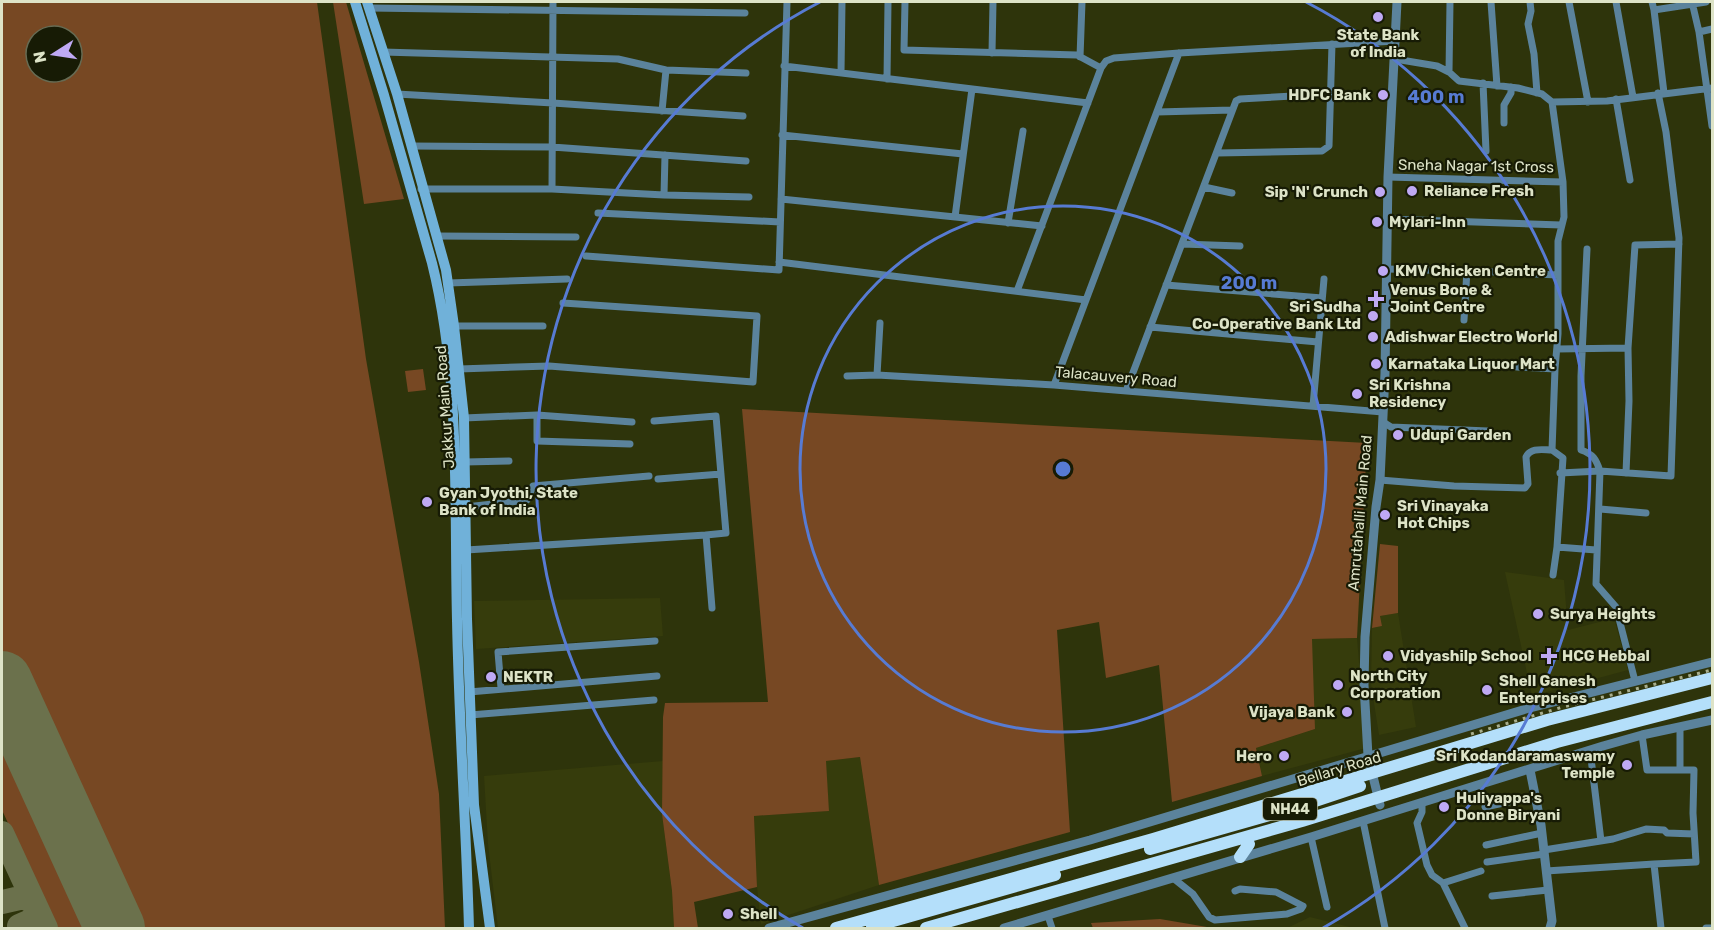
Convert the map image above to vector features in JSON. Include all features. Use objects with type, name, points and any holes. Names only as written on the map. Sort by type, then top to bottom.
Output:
[{"type":"highway","name":"Bellary Road","points":[[836,928],[1144,842],[1548,720],[1713,678]]},
{"type":"highway","name":"Bellary Road","points":[[866,928],[1297,807],[1396,774],[1549,728],[1713,686]]},
{"type":"highway","name":"NH44","points":[[926,928],[1292,825],[1557,742],[1713,702]]},
{"type":"highway","points":[[957,928],[1380,805],[1477,772],[1713,710]]},
{"type":"highway","points":[[1240,857],[1249,844]]},
{"type":"main road","name":"Jakkur Main Road","points":[[355,2],[418,190],[436,236],[448,283],[454,326],[464,418],[465,462],[460,476],[457,620],[469,928]]},
{"type":"main road","name":"Jakkur Main Road","points":[[368,5],[411,146],[437,286],[449,372],[460,476],[466,507],[469,692],[474,805],[490,928]]},
{"type":"street","points":[[552,189],[553,2]]},
{"type":"street","points":[[586,256],[779,270],[787,2]]},
{"type":"street","points":[[841,73],[842,2]]},
{"type":"street","points":[[887,79],[888,2]]},
{"type":"street","points":[[905,2],[904,50],[1077,55],[1101,68]]},
{"type":"street","points":[[992,53],[993,2]]},
{"type":"street","points":[[1080,57],[1082,2]]},
{"type":"street","name":"Amrutahalli Main Road","points":[[1380,805],[1368,756],[1364,685],[1365,638],[1380,480],[1383,422],[1388,177],[1397,2]]},
{"type":"street","points":[[1449,72],[1450,2]]},
{"type":"street","points":[[1491,2],[1497,86]]},
{"type":"street","points":[[1530,2],[1531,11],[1528,24],[1538,93]]},
{"type":"street","points":[[1569,2],[1588,102]]},
{"type":"street","points":[[1616,2],[1632,97]]},
{"type":"street","points":[[1560,473],[1600,471],[1671,476],[1679,244],[1652,2]]},
{"type":"street","points":[[1654,10],[1706,2]]},
{"type":"street","points":[[1692,3],[1700,32],[1710,88],[1713,126]]},
{"type":"street","points":[[368,5],[553,12],[745,13]]},
{"type":"street","points":[[1700,32],[1713,29]]},
{"type":"street","points":[[1017,291],[1101,68],[1107,61],[1114,58],[1179,53],[1396,40]]},
{"type":"street","points":[[1217,153],[1325,150],[1329,146],[1332,44]]},
{"type":"street","points":[[383,52],[618,58],[666,70],[746,73]]},
{"type":"street","points":[[1054,385],[1179,53]]},
{"type":"street","points":[[1395,59],[1437,66],[1449,72],[1459,81],[1511,87],[1542,94],[1552,102],[1588,102],[1710,88]]},
{"type":"street","points":[[784,66],[1088,103]]},
{"type":"street","points":[[662,111],[666,70]]},
{"type":"street","points":[[1483,84],[1486,151]]},
{"type":"street","points":[[1504,123],[1504,105],[1511,93],[1511,87]]},
{"type":"street","points":[[955,217],[972,89]]},
{"type":"street","points":[[397,94],[743,116]]},
{"type":"street","points":[[1126,391],[1236,101],[1330,94]]},
{"type":"street","points":[[1616,99],[1630,180]]},
{"type":"street","points":[[1552,102],[1563,182],[1564,217],[1558,241],[1557,349],[1552,450]]},
{"type":"street","points":[[1157,112],[1232,110]]},
{"type":"street","points":[[1008,223],[1023,131]]},
{"type":"street","points":[[782,135],[963,154]]},
{"type":"street","points":[[411,146],[552,147],[746,161]]},
{"type":"street","points":[[664,195],[665,155]]},
{"type":"street","name":"Sneha Nagar 1st Cross","points":[[1388,177],[1563,182]]},
{"type":"street","points":[[1204,187],[1232,193]]},
{"type":"street","points":[[418,190],[552,189],[749,197]]},
{"type":"street","points":[[781,199],[1042,226]]},
{"type":"street","points":[[598,213],[780,222]]},
{"type":"street","points":[[1388,219],[1561,225]]},
{"type":"street","points":[[436,236],[576,237]]},
{"type":"street","points":[[1182,244],[1240,246]]},
{"type":"street","points":[[1626,473],[1629,401],[1628,348],[1635,245],[1679,244]]},
{"type":"street","points":[[1587,249],[1581,450],[1592,454],[1600,471],[1596,584],[1616,607],[1635,681]]},
{"type":"street","points":[[779,262],[1086,300]]},
{"type":"street","points":[[1387,269],[1495,272]]},
{"type":"street","points":[[1464,320],[1467,270]]},
{"type":"street","points":[[1514,273],[1557,275]]},
{"type":"street","points":[[448,283],[567,279]]},
{"type":"street","points":[[1313,406],[1324,279]]},
{"type":"street","points":[[1166,285],[1322,298]]},
{"type":"street","points":[[459,369],[549,366],[753,382],[757,316],[563,303]]},
{"type":"street","points":[[877,375],[880,323]]},
{"type":"street","points":[[454,326],[543,326]]},
{"type":"street","points":[[1150,327],[1318,342]]},
{"type":"street","points":[[1557,349],[1628,348]]},
{"type":"street","points":[[1517,367],[1555,369]]},
{"type":"street","name":"Talacauvery Road","points":[[847,376],[877,375],[1054,385],[1383,412]]},
{"type":"street","points":[[537,416],[537,441],[630,444]]},
{"type":"street","points":[[464,418],[537,416],[632,422]]},
{"type":"street","points":[[466,550],[726,533],[716,416],[654,421]]},
{"type":"street","points":[[1383,422],[1391,426],[1488,431]]},
{"type":"street","points":[[1380,480],[1454,486],[1525,488],[1528,483],[1526,457],[1528,453],[1552,450],[1563,458],[1553,575]]},
{"type":"street","points":[[465,462],[509,461]]},
{"type":"street","points":[[658,479],[721,474]]},
{"type":"street","points":[[466,507],[524,501],[529,498],[530,489],[533,486],[649,476]]},
{"type":"street","points":[[1600,509],[1646,513]]},
{"type":"street","points":[[706,535],[712,608]]},
{"type":"street","points":[[1557,547],[1596,550]]},
{"type":"street","points":[[501,688],[498,652],[655,641]]},
{"type":"street","points":[[769,928],[1090,840],[1526,709],[1713,662]]},
{"type":"street","points":[[469,692],[657,676]]},
{"type":"street","points":[[470,716],[654,700]]},
{"type":"street","points":[[1004,928],[1028,925],[1048,916],[1590,750],[1642,735],[1713,720]]},
{"type":"street","points":[[1680,727],[1680,770]]},
{"type":"street","points":[[1546,871],[1696,862],[1694,770],[1647,770],[1642,735]]},
{"type":"street","points":[[1590,750],[1600,841]]},
{"type":"street","points":[[1530,770],[1542,833],[1550,928]]},
{"type":"street","points":[[1485,807],[1536,796]]},
{"type":"street","points":[[1422,802],[1422,812],[1418,823],[1427,865],[1432,875],[1443,883],[1465,928]]},
{"type":"street","points":[[1363,821],[1385,928]]},
{"type":"street","points":[[1487,862],[1613,839],[1646,829],[1664,830],[1667,833],[1694,834]]},
{"type":"street","points":[[1486,845],[1542,833]]},
{"type":"street","points":[[1311,837],[1327,907]]},
{"type":"street","points":[[1654,864],[1661,928]]},
{"type":"street","points":[[1443,883],[1481,871]]},
{"type":"street","points":[[1173,878],[1194,894],[1209,917],[1215,920],[1287,914],[1303,906],[1276,892],[1235,891]]},
{"type":"street","points":[[1492,896],[1548,890]]},
{"type":"street","points":[[1048,916],[1052,928]]},
{"type":"street","points":[[1706,928],[1713,928]]},
{"type":"shaded area","points":[[2,2],[317,2],[366,359],[419,662],[439,794],[445,928],[130,928],[2,651]]},
{"type":"shaded area","points":[[333,2],[346,2],[404,199],[364,204]]},
{"type":"shaded area","points":[[423,369],[426,390],[408,392],[405,371]]},
{"type":"shaded area","points":[[742,409],[1367,443],[1357,638],[1312,639],[1315,729],[1256,748],[1262,776],[1172,802],[1159,665],[1106,678],[1099,622],[1057,630],[1070,832],[879,885],[860,757],[826,761],[829,811],[754,816],[757,887],[694,902],[698,928],[674,928],[672,891],[662,814],[665,703],[768,702]]},
{"type":"shaded area","points":[[1380,544],[1398,546],[1398,613],[1380,616],[1382,626],[1372,628]]},
{"type":"shaded area","name":"HCG Hebbal","points":[[1505,572],[1564,580],[1568,630],[1611,619],[1615,622],[1628,670],[1532,696]]},
{"type":"shaded area","points":[[660,598],[663,636],[476,649],[474,601]]},
{"type":"shaded area","name":"Vidyashilp School","points":[[1398,613],[1416,727],[1379,735],[1371,684],[1372,628],[1382,626],[1380,616]]},
{"type":"shaded area","points":[[1357,638],[1366,748],[1262,776],[1256,748],[1315,729],[1311,639]]},
{"type":"shaded area","points":[[2,716],[100,928],[56,928],[2,810]]},
{"type":"shaded area","points":[[860,757],[879,885],[761,924],[754,816],[829,811],[825,761]]},
{"type":"shaded area","points":[[663,761],[662,814],[672,891],[674,928],[498,928],[488,844],[484,776]]},
{"type":"shaded area","points":[[1310,917],[1354,928],[1287,928]]},
{"type":"shaded area","points":[[1160,919],[1207,927],[1093,928],[1091,923]]},
{"type":"taxiway","points":[[2,833],[46,928]]},
{"type":"taxiway","points":[[2,902],[24,897],[35,904]]},
{"type":"taxiway","points":[[19,926],[35,919],[37,910]]},
{"type":"runway","points":[[2,681],[115,928]]},
{"type":"railway","points":[[1471,734],[1563,707],[1712,670]]},
{"type":"place","name":"State Bank of India","points":[[1378,17]]},
{"type":"place","name":"HDFC Bank","points":[[1383,95]]},
{"type":"place","name":"Reliance Fresh","points":[[1412,191]]},
{"type":"place","name":"Sip 'N' Crunch","points":[[1380,192]]},
{"type":"place","name":"Mylari-Inn","points":[[1377,222]]},
{"type":"place","name":"KMV Chicken Centre","points":[[1383,271]]},
{"type":"place","name":"Venus Bone & Joint Centre","points":[[1376,299]]},
{"type":"place","name":"Sri Sudha Co-Operative Bank Ltd","points":[[1373,316]]},
{"type":"place","name":"Adishwar Electro World","points":[[1373,337]]},
{"type":"place","name":"Karnataka Liquor Mart","points":[[1376,364]]},
{"type":"place","name":"Sri Krishna Residency","points":[[1357,394]]},
{"type":"place","name":"Udupi Garden","points":[[1398,435]]},
{"type":"place","name":"Gyan Jyothi, State Bank of India","points":[[427,502]]},
{"type":"place","name":"Sri Vinayaka Hot Chips","points":[[1385,515]]},
{"type":"place","name":"Surya Heights","points":[[1538,614]]},
{"type":"place","name":"Vidyashilp School","points":[[1388,656]]},
{"type":"place","name":"HCG Hebbal","points":[[1549,656]]},
{"type":"place","name":"NEKTR","points":[[491,677]]},
{"type":"place","name":"North City Corporation","points":[[1338,685]]},
{"type":"place","name":"Shell Ganesh Enterprises","points":[[1487,690]]},
{"type":"place","name":"Vijaya Bank","points":[[1347,712]]},
{"type":"place","name":"Hero","points":[[1284,756]]},
{"type":"place","name":"Sri Kodandaramaswamy Temple","points":[[1627,765]]},
{"type":"place","name":"Huliyappa's Donne Biryani","points":[[1444,807]]},
{"type":"place","name":"Shell","points":[[728,914]]}]
